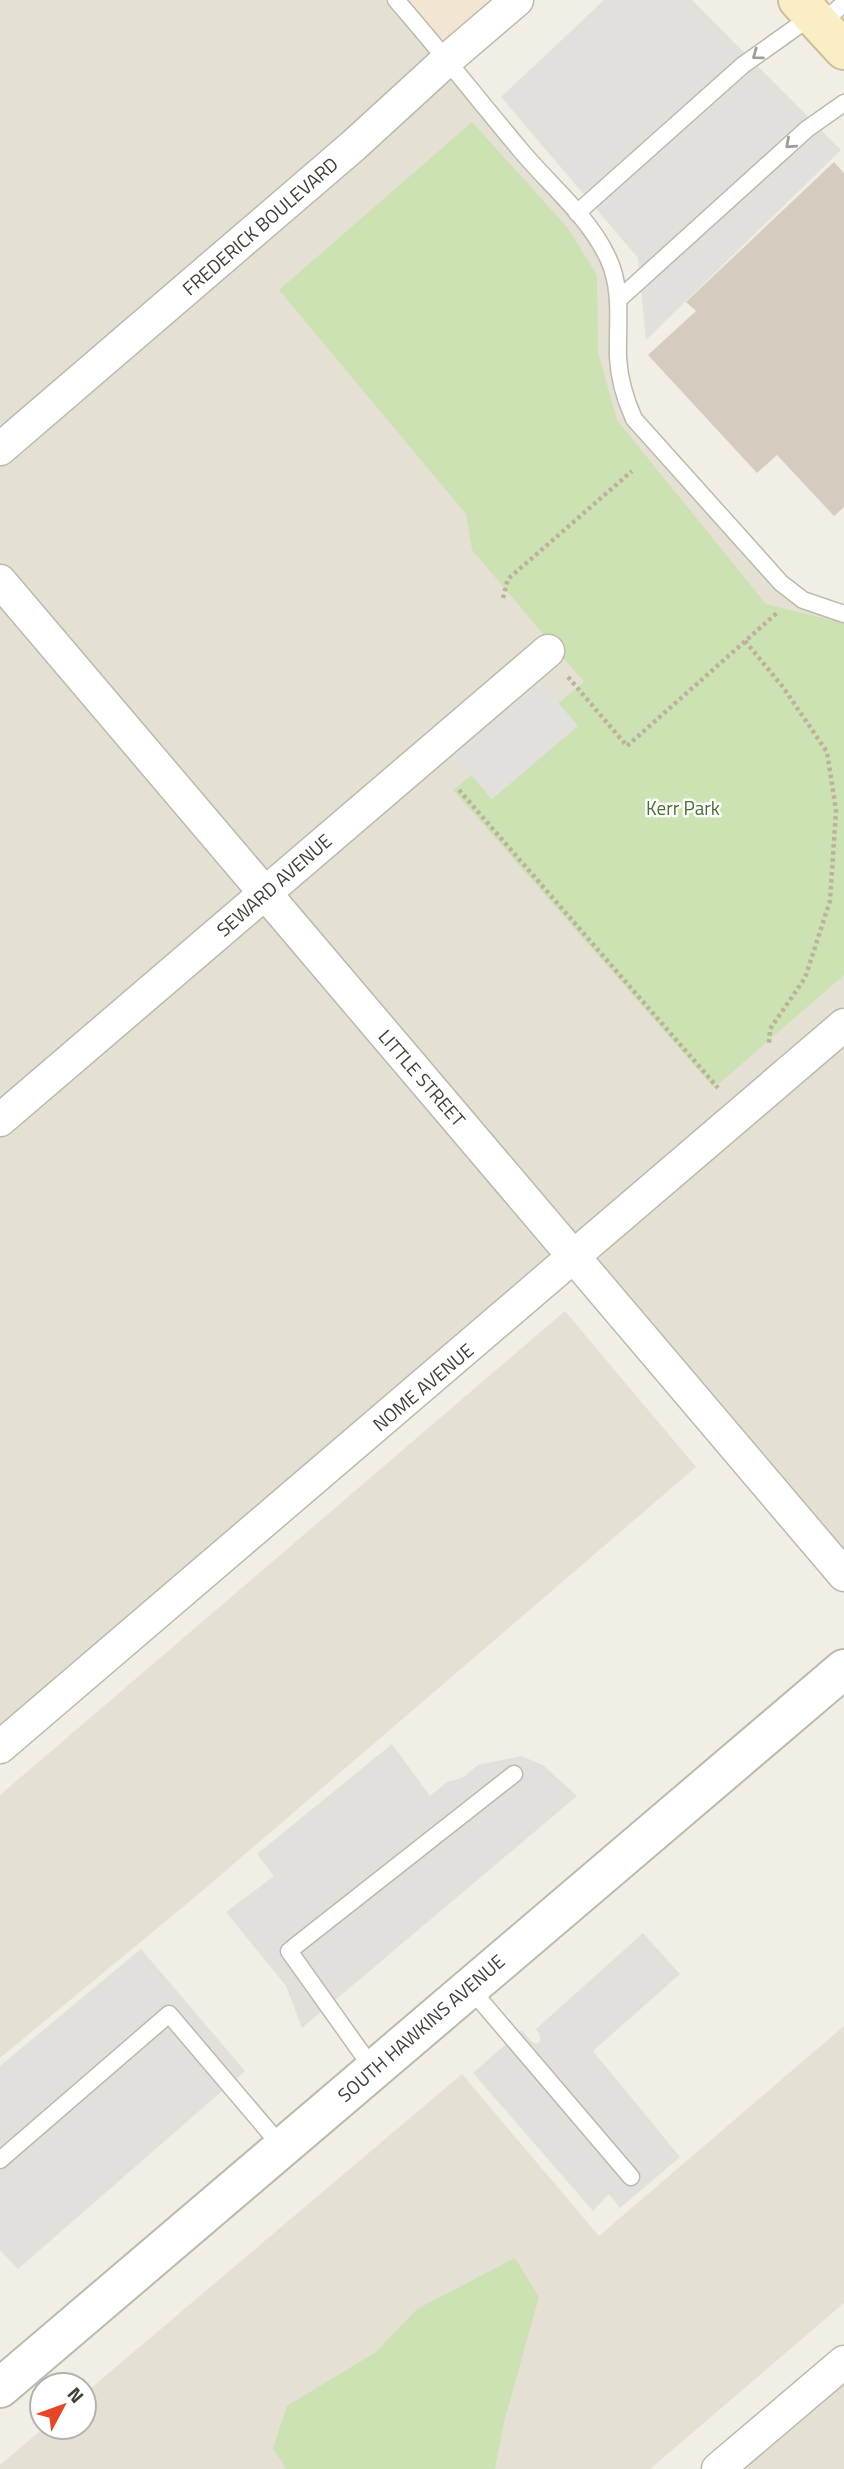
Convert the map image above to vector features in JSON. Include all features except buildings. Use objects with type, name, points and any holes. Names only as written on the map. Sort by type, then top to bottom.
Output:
[{"type":"street","name":"FREDERICK BOULEVARD","points":[[0,449],[353,146],[517,0]]},
{"type":"street","name":"LITTLE STREET","points":[[0,581],[844,1574]]},
{"type":"street","name":"SEWARD AVENUE","points":[[0,1120],[548,651]]},
{"type":"street","name":"NOME AVENUE","points":[[0,1747],[844,1025]]},
{"type":"street","name":"SOUTH HAWKINS AVENUE","points":[[0,2388],[844,1669]]},
{"type":"street","points":[[718,2469],[844,2362]]},
{"type":"lane","points":[[396,0],[448,59],[518,148],[594,234],[608,259],[617,287],[618,359],[622,391],[634,419],[780,583],[803,600],[844,614]]},
{"type":"lane","points":[[577,213],[743,65],[824,19]]},
{"type":"lane","points":[[618,300],[807,129],[844,103]]},
{"type":"lane","points":[[373,2069],[289,1951],[514,1774]]},
{"type":"lane","points":[[468,1987],[631,2177]]},
{"type":"lane","points":[[0,2160],[169,2014],[282,2147]]},
{"type":"path","points":[[503,598],[508,579],[632,471]]},
{"type":"path","points":[[548,651],[627,746],[797,596]]},
{"type":"path","points":[[745,641],[783,687],[827,752],[836,810],[830,901],[805,978],[770,1029],[769,1044]]},
{"type":"path","points":[[459,789],[718,1088]]},
{"type":"shaded area","points":[[0,0],[394,0],[608,259],[634,419],[781,583],[844,614],[844,1574],[574,1257],[0,1747]]},
{"type":"shaded area","points":[[394,0],[517,0],[448,59]]},
{"type":"shaded area","points":[[604,0],[692,0],[841,150],[646,340],[638,258],[501,97]]},
{"type":"shaded area","points":[[525,664],[578,726],[492,799],[439,738]]},
{"type":"shaded area","points":[[565,1311],[696,1467],[201,1892],[0,2058],[0,1795]]},
{"type":"shaded area","points":[[392,1744],[430,1796],[447,1782],[462,1778],[478,1765],[521,1756],[543,1765],[577,1796],[302,2028],[286,1986],[226,1912],[274,1876],[257,1854]]},
{"type":"shaded area","points":[[643,1933],[680,1974],[593,2051],[680,2157],[620,2208],[609,2194],[593,2211],[473,2073],[522,2030],[537,2044],[540,2035],[536,2029]]},
{"type":"shaded area","points":[[141,1949],[245,2071],[18,2269],[0,2250],[0,2066]]},
{"type":"shaded area","points":[[844,2026],[844,2303],[650,2469],[0,2469],[0,2465],[28,2441],[98,2441],[98,2382],[462,2074],[599,2236]]},
{"type":"shaded area","points":[[844,2362],[844,2469],[718,2469]]},
{"type":"green space","name":"Kerr Park","points":[[472,122],[567,227],[597,275],[598,352],[617,420],[766,604],[844,623],[844,975],[714,1088],[453,790],[584,682],[472,550],[466,514],[279,290]]},
{"type":"green space","points":[[515,2258],[539,2297],[504,2422],[495,2469],[286,2469],[273,2448],[287,2406],[376,2352],[417,2309]]}]
